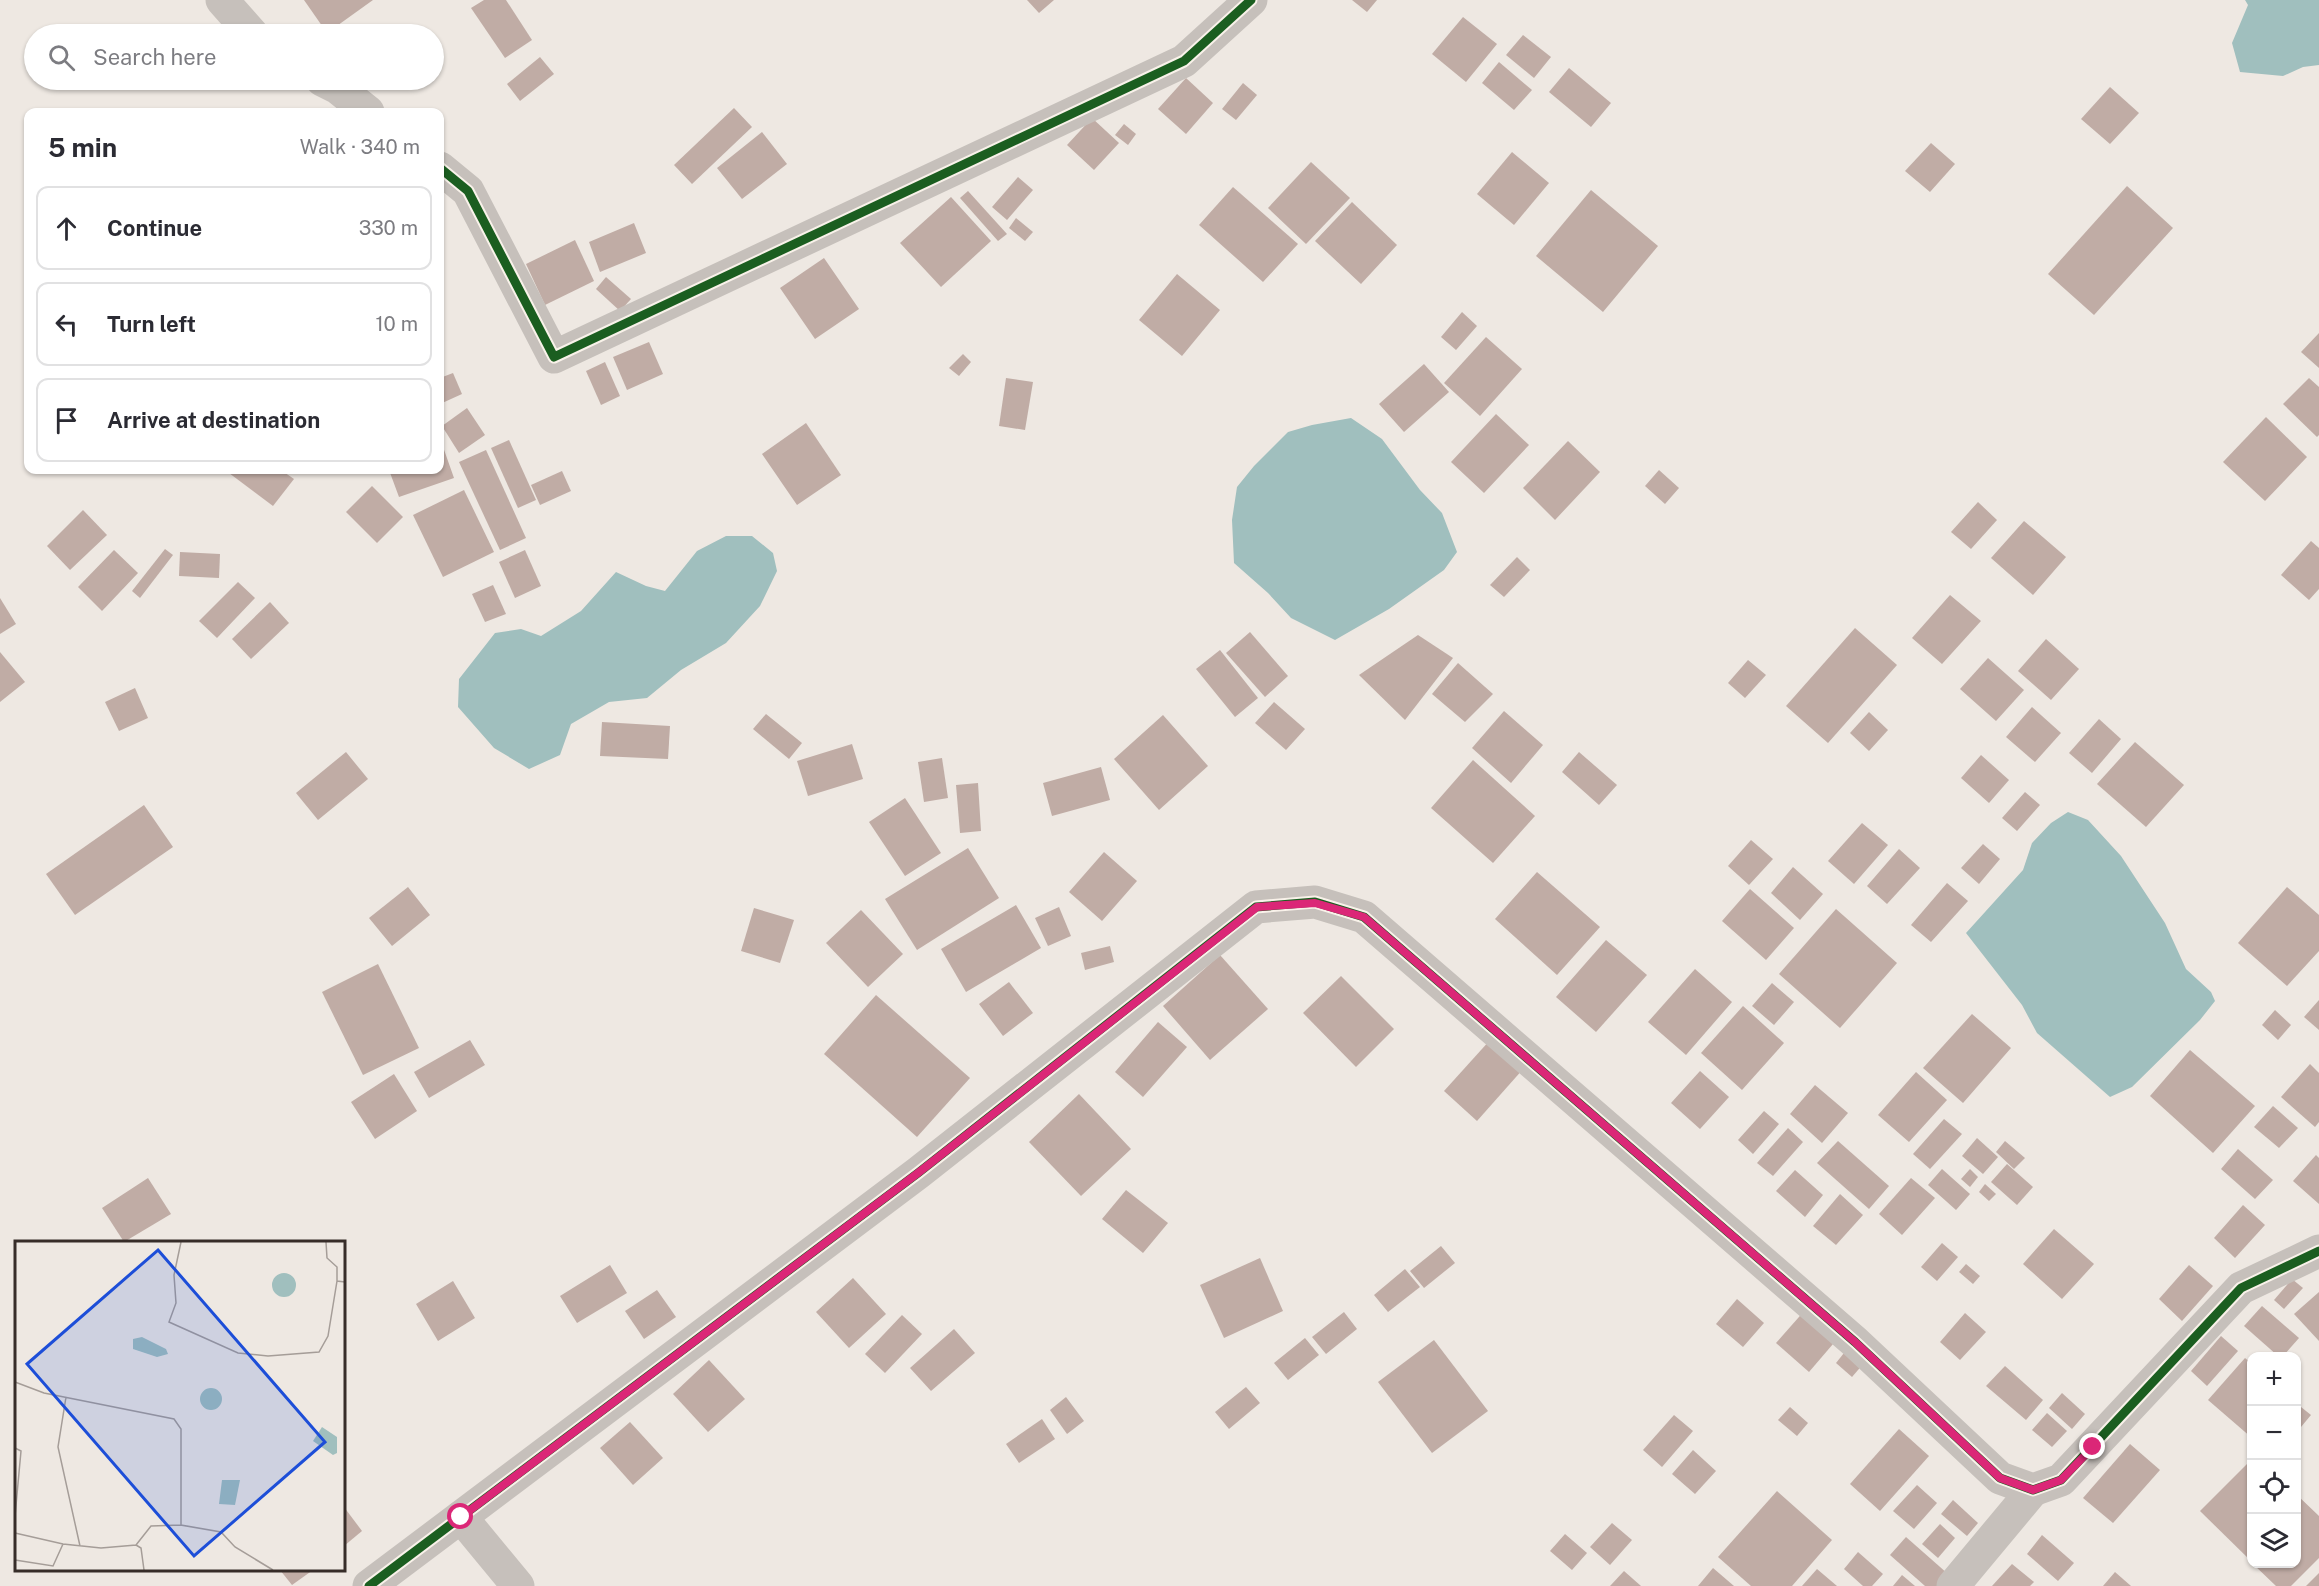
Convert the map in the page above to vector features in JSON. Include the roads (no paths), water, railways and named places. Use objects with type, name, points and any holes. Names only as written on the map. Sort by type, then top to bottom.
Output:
[{"type":"street","points":[[222,0],[243,24]]},
{"type":"street","points":[[444,171],[468,190],[554,357],[1184,61],[1251,0]]},
{"type":"street","points":[[341,90],[364,108]]},
{"type":"street","points":[[369,1586],[918,1173],[1257,907],[1315,903],[1364,917],[1855,1342],[2000,1478],[2033,1490]]},
{"type":"street","points":[[1953,1586],[2033,1490],[2061,1480],[2241,1288],[2319,1251]]},
{"type":"street","points":[[461,1517],[518,1586]]},
{"type":"water","points":[[2245,0],[2319,0],[2319,65],[2303,67],[2283,76],[2240,72],[2232,43],[2248,5]]},
{"type":"water","points":[[1351,418],[1382,439],[1420,490],[1442,513],[1457,552],[1444,570],[1389,609],[1335,640],[1291,618],[1268,593],[1234,563],[1232,520],[1237,487],[1254,466],[1288,432]]},
{"type":"water","points":[[726,536],[752,536],[773,553],[777,571],[760,606],[726,643],[681,670],[647,698],[609,702],[571,724],[560,755],[529,769],[494,748],[458,707],[459,679],[495,633],[521,629],[541,636],[581,611],[616,572],[646,586],[665,591],[697,551]]},
{"type":"water","points":[[2068,812],[2088,820],[2121,856],[2165,923],[2186,969],[2211,992],[2215,1001],[2200,1020],[2132,1087],[2110,1097],[2037,1033],[2022,1005],[1966,933],[2023,870],[2032,843],[2051,823]]}]
